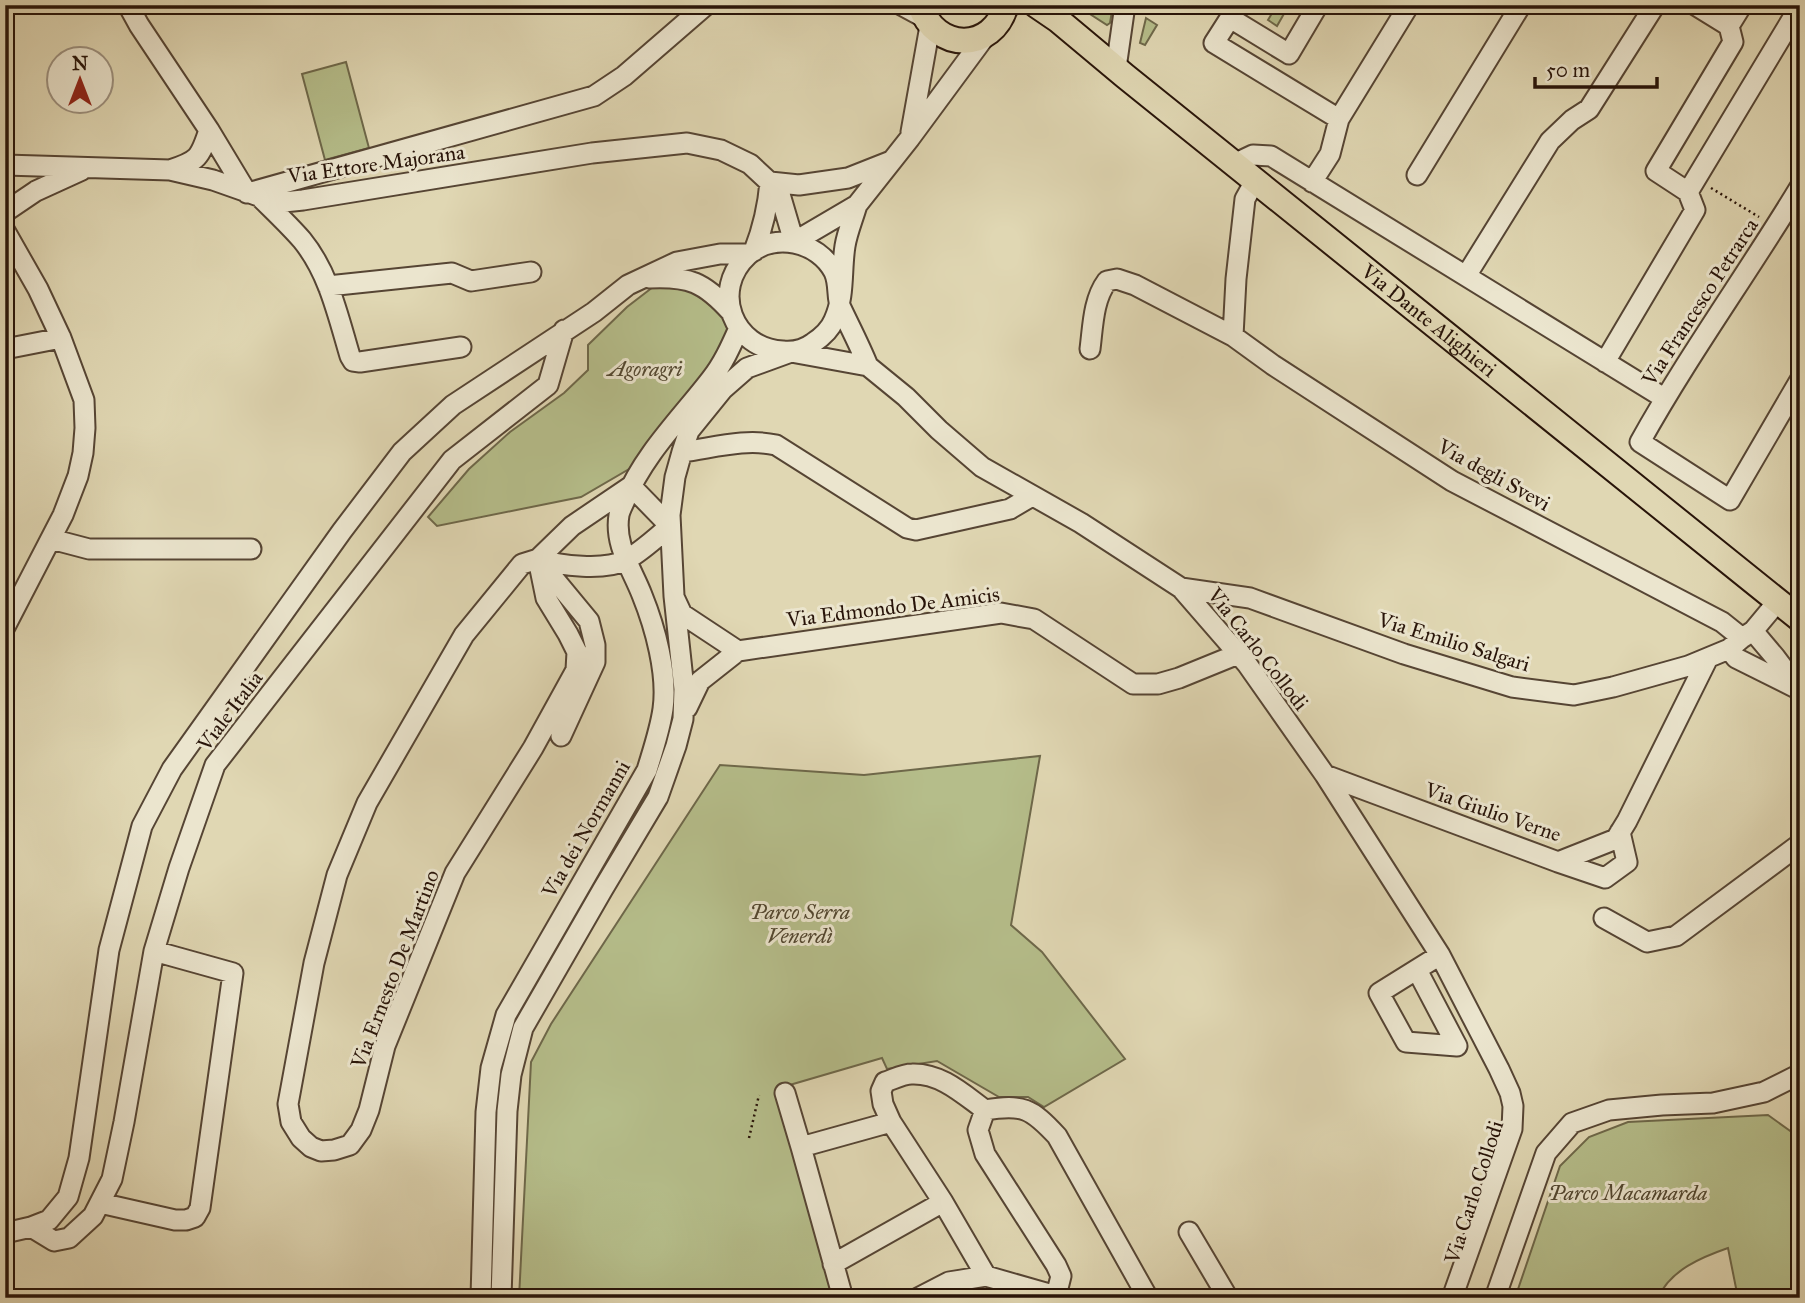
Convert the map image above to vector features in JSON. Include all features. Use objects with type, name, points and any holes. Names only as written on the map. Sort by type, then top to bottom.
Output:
[{"type":"main road","name":"Via Dante Alighieri","points":[[1036,5],[1800,619]]},
{"type":"main road","points":[[925,17],[938,33],[956,41],[976,39],[997,20],[1058,20]]},
{"type":"street","points":[[128,5],[254,195],[303,242]]},
{"type":"street","name":"Via Ettore Majorana","points":[[254,195],[594,96],[624,76],[706,5]]},
{"type":"street","points":[[901,5],[925,17],[910,138]]},
{"type":"street","points":[[1116,68],[1125,5]]},
{"type":"street","points":[[1318,5],[1289,54],[1230,18],[1214,43],[1339,119]]},
{"type":"street","points":[[1312,182],[1330,154],[1339,119],[1409,5]]},
{"type":"street","points":[[1417,175],[1521,5]]},
{"type":"street","points":[[1466,276],[1550,141],[1572,120],[1589,109],[1655,5]]},
{"type":"street","points":[[1695,5],[1729,26]]},
{"type":"street","points":[[1692,185],[1656,170],[1733,43],[1729,26],[1742,5]]},
{"type":"street","points":[[1605,362],[1695,210],[1692,185],[1800,6]]},
{"type":"street","points":[[794,242],[857,205],[893,161],[997,20]]},
{"type":"street","points":[[170,170],[190,163],[202,152],[209,130]]},
{"type":"street","name":"Via Ettore Majorana","points":[[254,195],[284,202],[303,200],[592,153],[687,143],[721,150],[750,164],[770,182],[779,191],[794,242]]},
{"type":"street","points":[[1234,164],[1253,155],[1271,156],[1664,398]]},
{"type":"street","points":[[735,320],[729,296],[731,280],[738,266],[751,252],[761,232],[770,182],[799,185],[848,178],[893,161]]},
{"type":"street","points":[[5,165],[170,170],[213,180],[254,195]]},
{"type":"street","points":[[5,212],[36,191],[86,169]]},
{"type":"street","points":[[1233,336],[1245,200],[1255,181]]},
{"type":"street","name":"Via Francesco Petrarca","points":[[1800,187],[1664,398],[1640,442],[1730,500],[1800,380]]},
{"type":"street","points":[[303,200],[298,224],[303,242],[328,286],[350,356],[354,361],[461,347]]},
{"type":"street","points":[[791,352],[808,346],[823,336],[834,321],[844,277],[845,246],[857,205]]},
{"type":"street","points":[[5,231],[38,289],[61,338],[84,400],[85,428],[78,476],[63,515],[5,627]]},
{"type":"street","points":[[751,252],[778,242],[794,242],[810,248],[824,258],[834,272],[839,288],[839,304],[868,366]]},
{"type":"street","name":"Viale Italia","points":[[5,1233],[49,1220],[68,1197],[79,1158],[109,950],[142,825],[172,769],[342,531],[402,452],[453,405],[594,312],[628,285],[677,262],[720,254],[751,252]]},
{"type":"street","points":[[328,286],[452,273],[471,281],[531,272]]},
{"type":"street","points":[[640,279],[666,277],[692,281],[715,294],[748,339],[772,351],[868,366]]},
{"type":"street","name":"Via degli Svevi","points":[[1090,349],[1096,305],[1107,281],[1117,279],[1135,285],[1233,336],[1452,481],[1722,622],[1741,639]]},
{"type":"street","name":"Via dei Normanni","points":[[481,1298],[486,1112],[491,1068],[506,1015],[647,770],[664,707],[663,672],[654,629],[620,545],[619,515],[631,486],[663,438],[713,377],[730,350],[735,320]]},
{"type":"street","name":"Viale Italia","points":[[31,1227],[54,1241],[69,1238],[93,1216],[112,1179],[154,951],[179,868],[215,765],[452,460],[548,385],[564,330]]},
{"type":"street","points":[[5,348],[61,338]]},
{"type":"street","name":"Via dei Normanni","points":[[501,1298],[507,1111],[511,1075],[523,1028],[658,797],[676,746],[682,719],[684,689],[674,596],[670,515],[675,477],[682,452],[689,431],[723,388],[747,369],[791,352]]},
{"type":"street","name":"Via Carlo Collodi","points":[[868,366],[982,467],[1081,523],[1181,588],[1247,664],[1325,775],[1440,955],[1499,1069],[1513,1106],[1509,1140],[1452,1298]]},
{"type":"street","points":[[682,452],[745,442],[776,444],[907,528],[916,530],[1010,509],[1032,496]]},
{"type":"street","points":[[538,559],[553,564],[606,566],[626,560],[670,526],[631,486]]},
{"type":"street","name":"Via Ernesto De Martino","points":[[538,559],[546,598],[577,652],[576,670],[533,748],[455,873],[385,1046],[369,1110],[361,1130],[350,1144],[321,1151],[301,1138],[291,1122],[288,1104],[314,962],[337,875],[367,803],[464,635],[522,564],[538,559],[572,526],[631,486]]},
{"type":"street","points":[[51,539],[89,549],[251,549]]},
{"type":"street","points":[[538,559],[589,621],[595,645],[595,662],[561,736]]},
{"type":"street","name":"Via Emilio Salgari","points":[[1181,588],[1250,598],[1404,654],[1512,687],[1574,695],[1613,687],[1707,660],[1741,639],[1777,601]]},
{"type":"street","points":[[674,596],[682,614],[738,651],[700,681],[682,719]]},
{"type":"street","name":"Via Edmondo De Amicis","points":[[738,651],[1001,613],[1034,619],[1133,684],[1158,684],[1238,654]]},
{"type":"street","points":[[1741,639],[1775,657],[1800,690],[1736,658],[1741,639]]},
{"type":"street","name":"Via Giulio Verne","points":[[1325,775],[1558,862],[1616,839],[1628,821],[1707,660]]},
{"type":"street","points":[[1558,862],[1605,878],[1627,862],[1620,832]]},
{"type":"street","points":[[1604,918],[1647,942],[1676,936],[1800,844]]},
{"type":"street","points":[[100,1203],[175,1220],[195,1217],[200,1208],[233,973],[154,951]]},
{"type":"street","points":[[1417,970],[1440,955]]},
{"type":"street","name":"Via Carlo Collodi","points":[[1440,955],[1458,970],[1508,1065],[1523,1106],[1522,1129],[1513,1160],[1463,1298]]},
{"type":"street","points":[[986,1276],[943,1202],[891,1122],[881,1091],[885,1082],[910,1074],[931,1076],[954,1087],[985,1110],[1005,1107],[1028,1110],[1042,1120],[1056,1136],[1149,1298]]},
{"type":"street","points":[[1495,1298],[1546,1153],[1572,1123],[1609,1110],[1713,1103],[1764,1092],[1800,1074]]},
{"type":"street","points":[[785,1093],[843,1298]]},
{"type":"street","points":[[918,1298],[949,1282],[986,1276],[1060,1297],[1061,1276],[1056,1265],[985,1154],[978,1130],[985,1110]]},
{"type":"street","points":[[801,1147],[891,1122]]},
{"type":"street","points":[[833,1264],[943,1202]]},
{"type":"street","points":[[1189,1232],[1228,1298]]},
{"type":"path","points":[[1692,185],[1775,227]]},
{"type":"path","points":[[748,1138],[759,1095]]},
{"type":"green space","points":[[1076,5],[1113,5],[1110,23],[1107,25]]},
{"type":"green space","points":[[1277,5],[1289,5],[1277,26],[1268,20]]},
{"type":"green space","points":[[1146,18],[1157,25],[1145,45],[1140,43]]},
{"type":"green space","points":[[346,62],[369,148],[325,160],[302,74]]},
{"type":"green space","name":"Agoragri","points":[[666,277],[692,281],[739,328],[648,458],[581,497],[437,526],[428,517],[469,469],[510,432],[564,393],[588,370],[588,345],[627,307]]},
{"type":"green space","name":"Parco Serra Venerdì","points":[[1040,756],[1011,925],[1042,952],[1125,1059],[1044,1107],[1028,1097],[999,1097],[937,1061],[887,1069],[882,1058],[776,1089],[837,1298],[519,1298],[531,1062],[551,1024],[720,765],[864,775]]},
{"type":"green space","name":"Parco Macamarda","points":[[1768,1115],[1800,1138],[1800,1298],[1738,1298],[1728,1248],[1698,1260],[1679,1272],[1663,1288],[1658,1298],[1515,1298],[1560,1166],[1589,1137],[1628,1122]]}]
